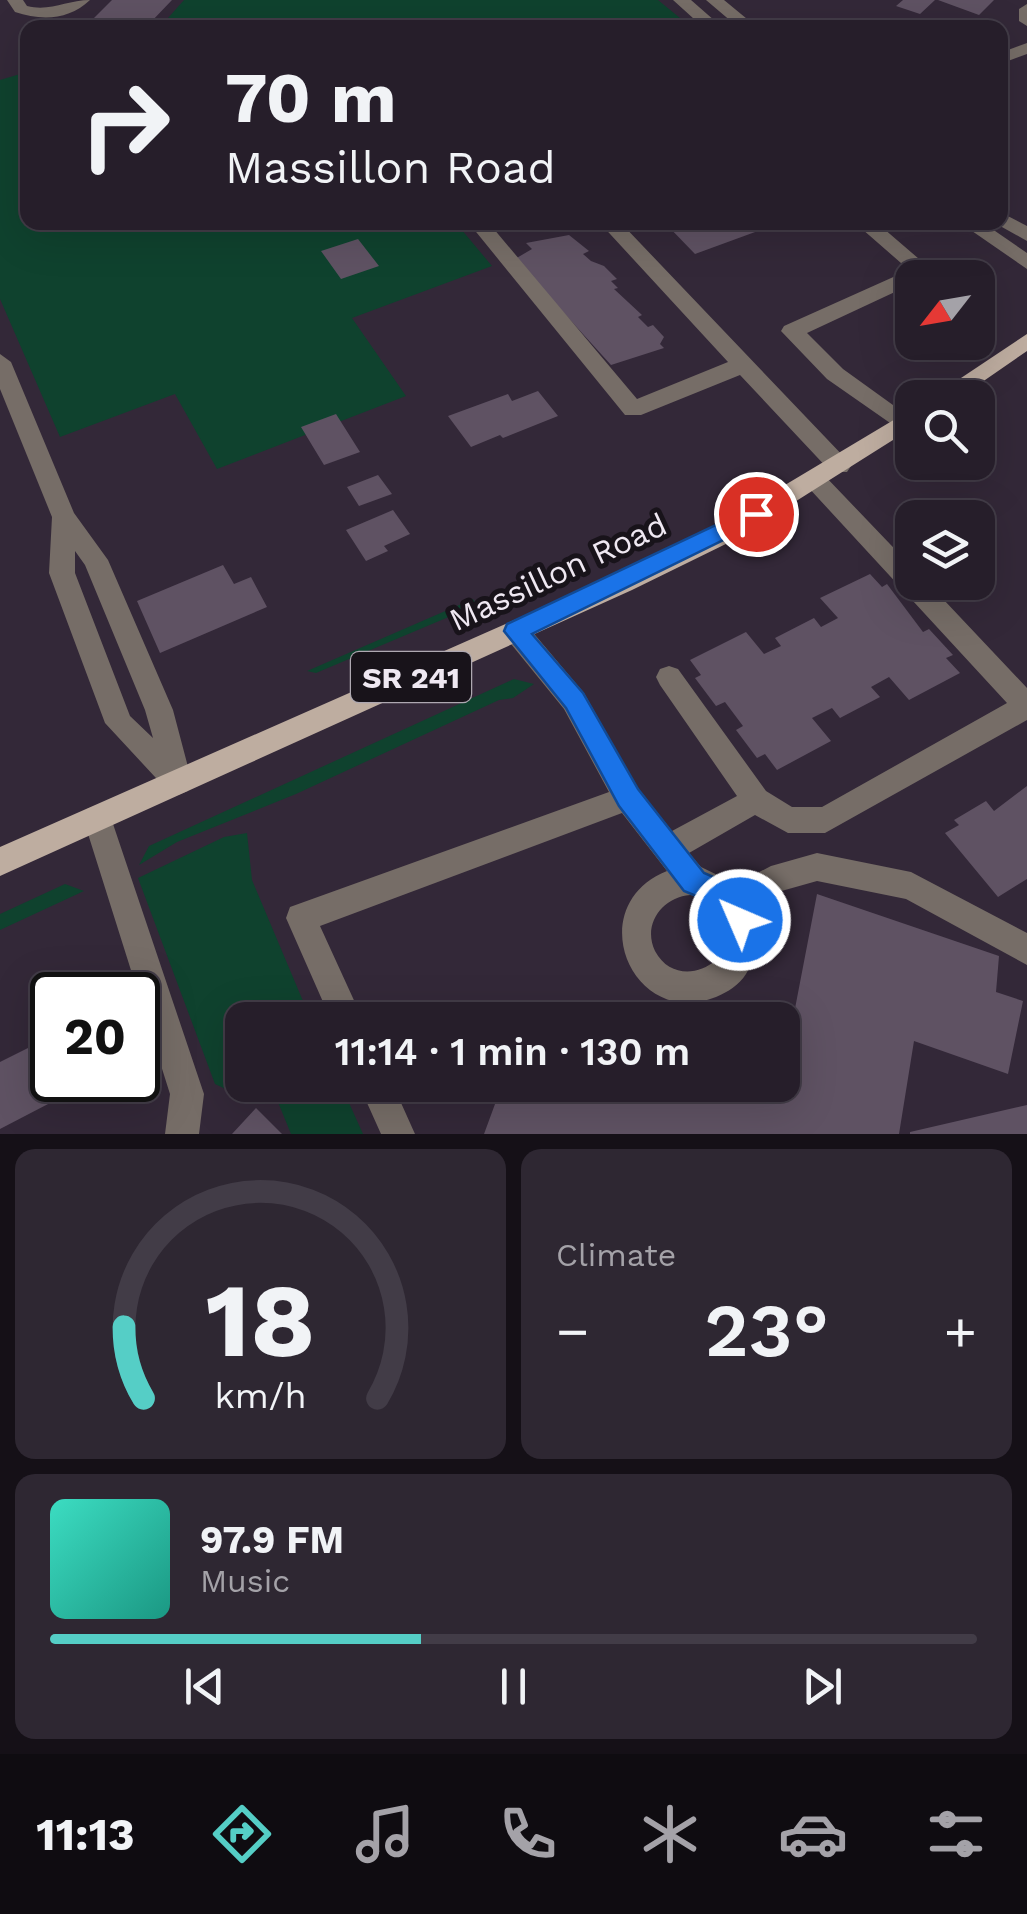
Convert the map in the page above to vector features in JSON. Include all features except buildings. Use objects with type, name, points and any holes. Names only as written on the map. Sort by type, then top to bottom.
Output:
[{"type":"main road","points":[[969,380],[1027,341]]},
{"type":"main road","name":"Massillon Road","points":[[0,862],[727,532],[895,429]]},
{"type":"street","points":[[10,4],[46,13],[82,0]]},
{"type":"street","points":[[681,0],[706,20]]},
{"type":"street","points":[[714,0],[740,20]]},
{"type":"street","points":[[1027,9],[1027,21]]},
{"type":"street","points":[[485,230],[633,409],[743,365]]},
{"type":"street","points":[[616,230],[743,365],[827,473],[1027,706],[825,820],[788,820],[756,800],[669,677]]},
{"type":"street","points":[[873,230],[923,271],[792,332],[834,374],[895,412]]},
{"type":"street","points":[[980,230],[1027,262]]},
{"type":"street","points":[[0,362],[64,516],[96,560],[158,710],[178,782]]},
{"type":"street","points":[[64,516],[62,573],[118,723],[178,782]]},
{"type":"street","points":[[516,631],[574,701],[628,798],[694,882]]},
{"type":"street","points":[[339,1002],[302,918],[628,798]]},
{"type":"street","points":[[668,849],[756,800]]},
{"type":"street","points":[[97,818],[187,1094],[182,1134]]},
{"type":"street","points":[[732,903],[771,880],[817,868],[911,886],[1027,950]]},
{"type":"street","points":[[694,882],[708,886],[732,903],[745,938],[734,971],[702,988],[664,980],[639,950],[638,914],[659,888],[694,882]]},
{"type":"street","points":[[384,1102],[398,1134]]},
{"type":"green space","points":[[184,0],[658,0],[682,20],[166,20]]},
{"type":"green space","points":[[20,74],[20,230],[462,230],[492,266],[352,318],[406,396],[217,469],[175,394],[60,437],[0,299],[0,80]]},
{"type":"green space","points":[[473,599],[477,605],[316,673],[307,671]]},
{"type":"green space","points":[[514,679],[534,684],[513,698],[499,700],[296,794],[177,842],[139,865],[149,846]]},
{"type":"green space","points":[[247,833],[252,880],[303,1002],[225,1002],[225,1089],[215,1084],[138,878],[224,837]]},
{"type":"green space","points":[[65,884],[84,891],[0,930],[0,914]]},
{"type":"green space","points":[[278,1102],[349,1102],[363,1134],[291,1134]]},
{"type":"route","points":[[740,920],[732,903],[720,893],[694,882],[628,798],[574,701],[516,631],[727,532],[756,514]]}]
